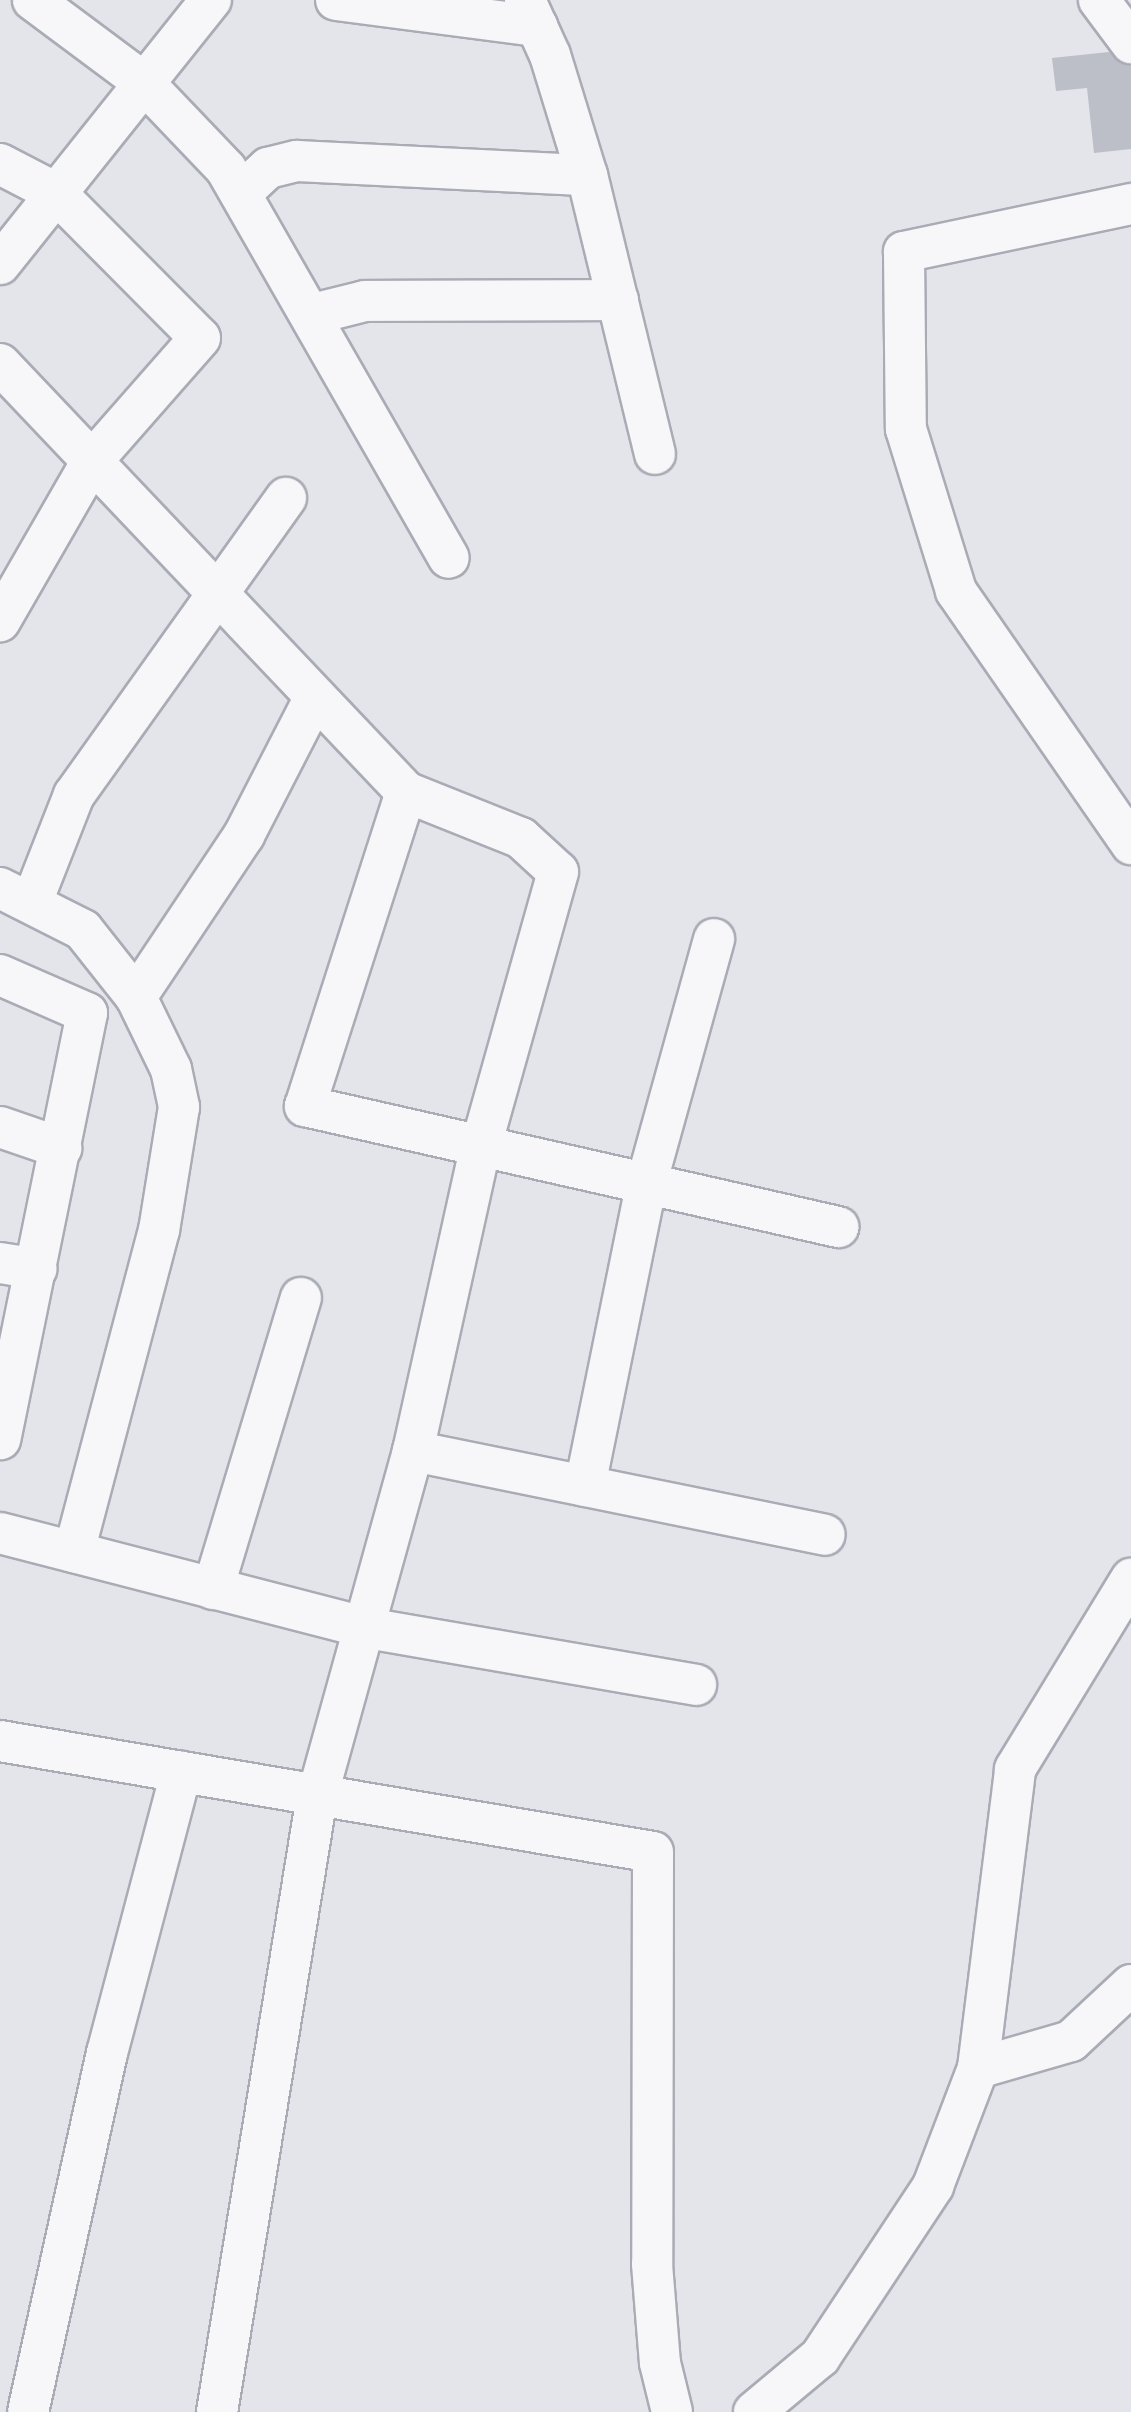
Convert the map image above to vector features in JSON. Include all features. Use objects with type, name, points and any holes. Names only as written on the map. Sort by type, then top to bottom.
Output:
[{"type":"street","points":[[33,0],[143,82],[241,193],[313,314],[449,558]]},
{"type":"street","points":[[0,264],[211,0]]},
{"type":"street","points":[[336,0],[531,13],[587,175],[655,454]]},
{"type":"street","points":[[1099,0],[1131,43]]},
{"type":"street","points":[[241,193],[268,168],[297,161],[587,175]]},
{"type":"street","points":[[0,164],[56,193],[200,338],[92,461],[0,621]]},
{"type":"street","points":[[1131,204],[904,252],[906,429],[956,591],[1131,844]]},
{"type":"street","points":[[313,314],[365,301],[618,300]]},
{"type":"street","points":[[0,364],[406,792],[521,838],[558,872],[480,1149],[413,1451],[367,1628],[317,1796],[217,2412]]},
{"type":"street","points":[[74,1552],[159,1230],[179,1107],[171,1069],[136,997],[83,930],[16,895],[74,795],[214,591],[286,498]]},
{"type":"street","points":[[136,997],[244,835],[315,697]]},
{"type":"street","points":[[406,792],[305,1106],[480,1149],[647,1181],[838,1227]]},
{"type":"street","points":[[585,1486],[647,1181],[714,939]]},
{"type":"street","points":[[0,975],[87,1013],[61,1148],[19,1266],[2,1447]]},
{"type":"street","points":[[0,1127],[61,1148]]},
{"type":"street","points":[[213,1589],[301,1298]]},
{"type":"street","points":[[413,1451],[825,1535]]},
{"type":"street","points":[[0,1533],[367,1628],[696,1685]]},
{"type":"street","points":[[754,2412],[820,2357],[880,2274],[933,2186],[978,2068],[1015,1769],[1131,1579]]},
{"type":"street","points":[[0,1741],[653,1852],[652,2264],[660,2363],[672,2412]]},
{"type":"street","points":[[28,2412],[107,2053],[181,1772]]},
{"type":"street","points":[[978,2068],[1071,2041],[1131,1985]]},
{"type":"building","points":[[1109,52],[1131,66],[1131,149],[1094,153],[1087,88],[1056,91],[1052,58]]}]
